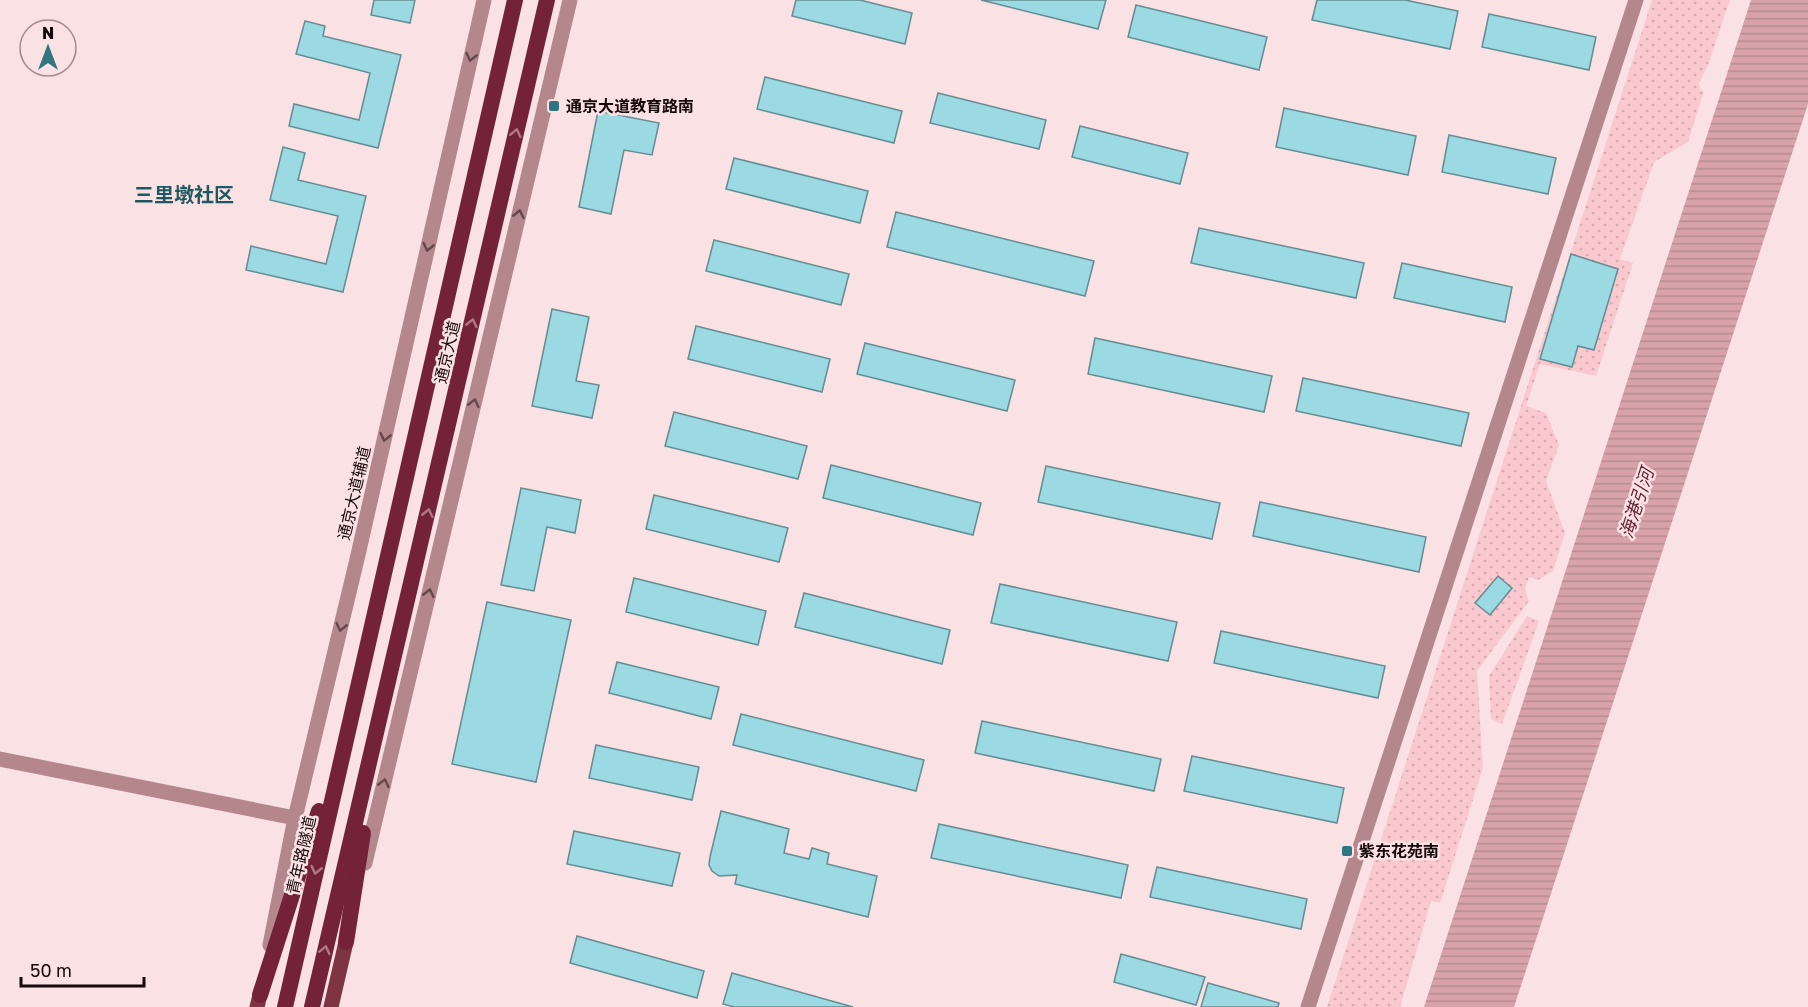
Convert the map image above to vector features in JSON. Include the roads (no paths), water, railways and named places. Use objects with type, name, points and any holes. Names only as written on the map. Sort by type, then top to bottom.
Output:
[{"type":"highway","name":"通京大道","points":[[352,711],[515,0]]},
{"type":"highway","name":"通京大道","points":[[381,713],[547,0]]},
{"type":"highway","points":[[258,1001],[352,711]]},
{"type":"highway","name":"青年路隧道","points":[[285,1007],[352,711]]},
{"type":"highway","points":[[346,942],[381,713]]},
{"type":"highway","points":[[312,1007],[381,713]]},
{"type":"main road","points":[[331,1007],[346,942]]},
{"type":"street","name":"通京大道辅道","points":[[258,1001],[295,818],[366,520],[484,0]]},
{"type":"street","points":[[346,942],[570,0]]},
{"type":"street","points":[[1308,1007],[1636,0]]},
{"type":"street","points":[[0,759],[295,818]]},
{"type":"water","name":"海港引河","points":[[1751,0],[1808,0],[1808,104],[1514,1007],[1424,1007]]},
{"type":"place","name":"通京大道教育路南","points":[[554,106]]},
{"type":"place","name":"紫东花苑南","points":[[1347,851]]},
{"type":"district","name":"三里墩社区","points":[[184,194]]}]
